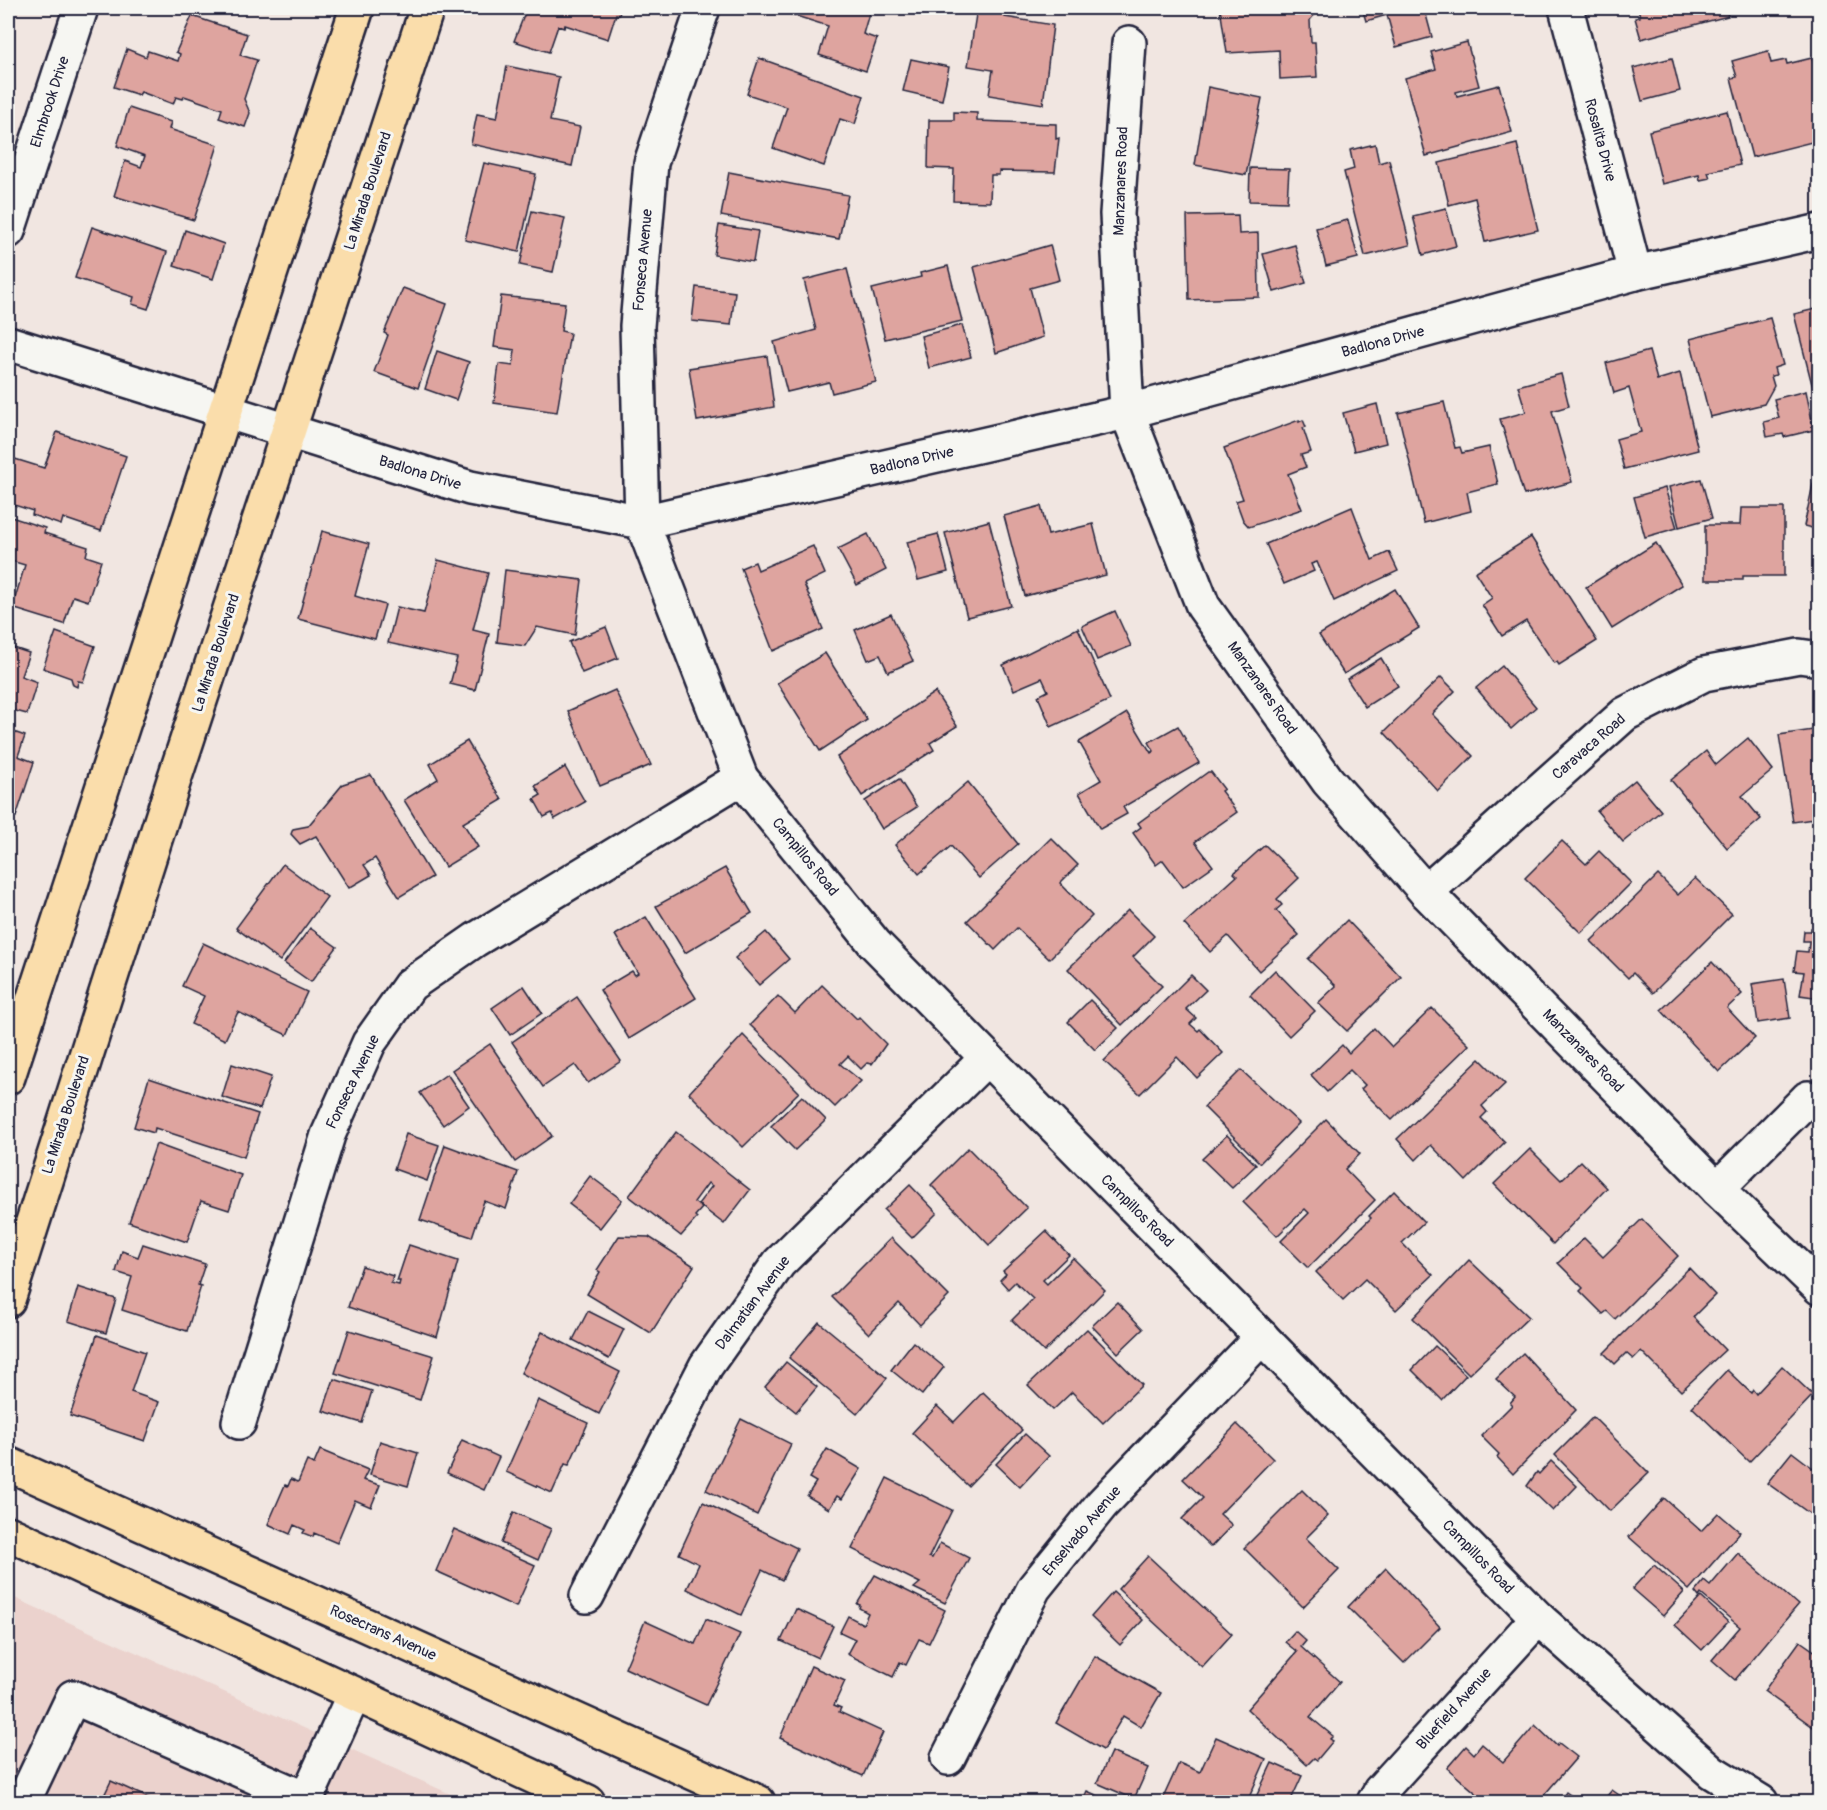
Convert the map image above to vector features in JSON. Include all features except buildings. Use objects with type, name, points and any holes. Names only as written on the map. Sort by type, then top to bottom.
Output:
[{"type":"main road","points":[[8,1077],[357,8]]},
{"type":"main road","name":"La Mirada Boulevard","points":[[8,1299],[174,780],[290,432],[427,8]]},
{"type":"main road","name":"Rosecrans Avenue","points":[[8,1464],[758,1803]]},
{"type":"main road","points":[[8,1533],[588,1803]]},
{"type":"street","name":"Elmbrook Drive","points":[[8,231],[81,8]]},
{"type":"street","name":"Fonseca Avenue","points":[[642,522],[637,326],[651,163],[703,8]]},
{"type":"street","name":"Rosalita Drive","points":[[1566,8],[1635,273]]},
{"type":"street","name":"Manzanares Road","points":[[1129,43],[1117,214],[1127,412],[1203,606],[1328,781],[1426,892],[1718,1189],[1820,1288]]},
{"type":"street","name":"Badlona Drive","points":[[8,344],[470,488],[642,522],[1127,412],[1635,273],[1820,231]]},
{"type":"street","name":"Campillos Road","points":[[642,522],[741,778],[875,944],[1538,1618],[1712,1772],[1761,1803]]},
{"type":"street","name":"Caravaca Road","points":[[1426,892],[1625,714],[1704,674],[1799,656],[1820,659]]},
{"type":"street","name":"Fonseca Avenue","points":[[239,1422],[328,1135],[369,1042],[410,985],[475,940],[741,778]]},
{"type":"street","name":"Dalmatian Avenue","points":[[587,1596],[706,1366],[779,1263],[986,1059]]},
{"type":"street","points":[[1718,1189],[1808,1098]]},
{"type":"street","name":"Enselvado Avenue","points":[[948,1758],[1034,1588],[1102,1504],[1262,1337]]},
{"type":"street","name":"Bluefield Avenue","points":[[1374,1803],[1380,1791],[1538,1618]]},
{"type":"street","points":[[23,1803],[73,1697],[305,1801],[354,1694]]},
{"type":"shaded area","points":[[8,1595],[364,1755],[468,1802],[8,1802]]}]
